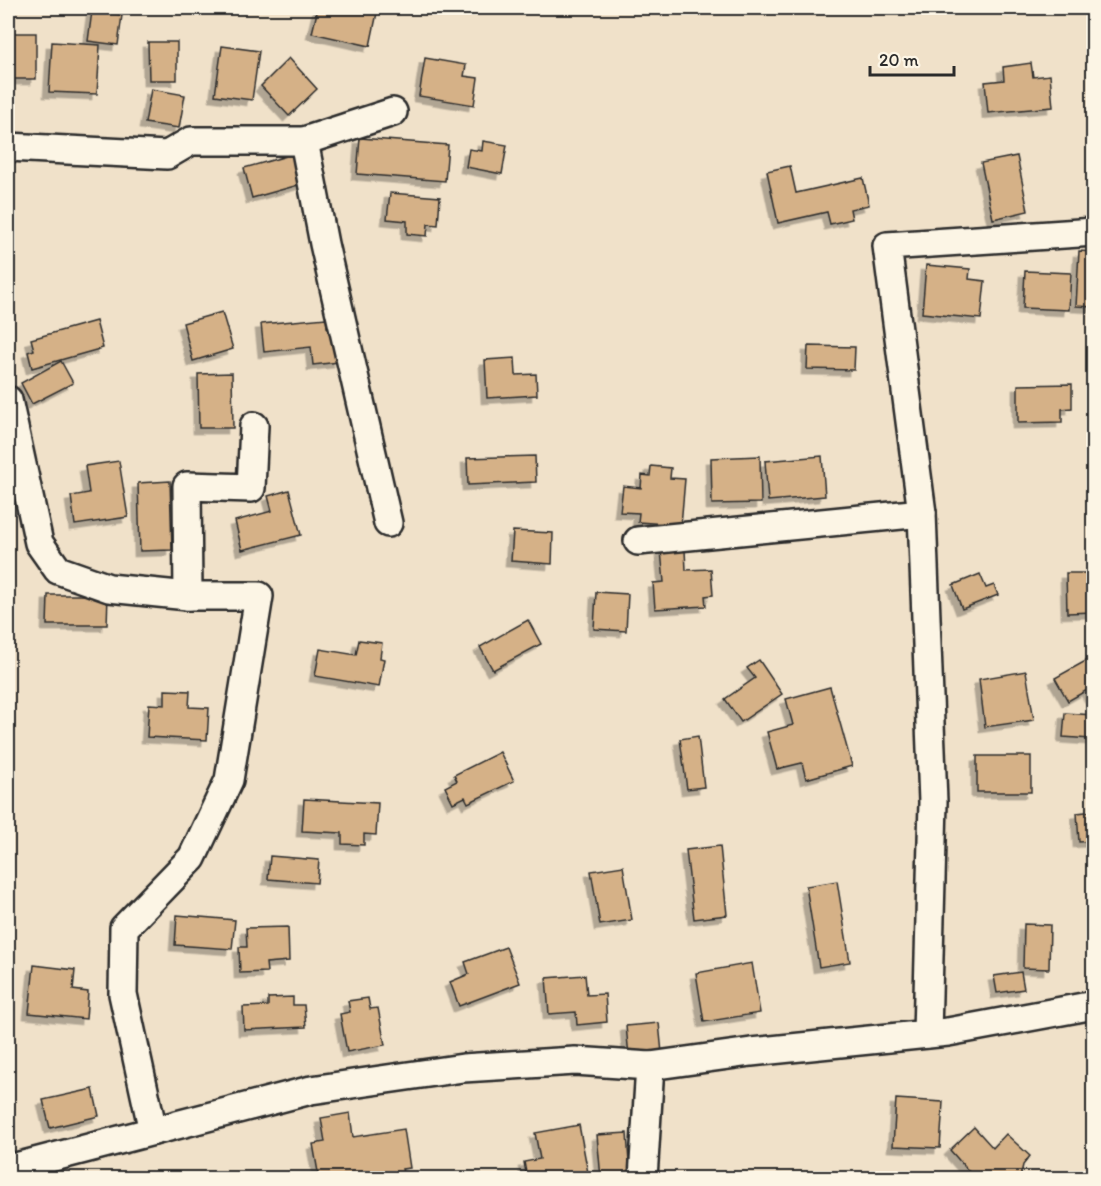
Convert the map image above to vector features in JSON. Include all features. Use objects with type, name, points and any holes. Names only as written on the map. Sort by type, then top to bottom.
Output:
[{"type":"street","points":[[8,147],[168,155],[191,141],[304,141],[393,112]]},
{"type":"street","points":[[304,141],[324,244],[388,523]]},
{"type":"street","points":[[927,1034],[933,802],[922,513],[887,246],[1094,232]]},
{"type":"street","points":[[8,400],[39,543],[58,570],[109,588],[188,596],[259,596],[229,780],[192,858],[124,928],[123,994],[153,1131]]},
{"type":"street","points":[[188,596],[187,486],[251,488],[254,426]]},
{"type":"street","points":[[638,540],[922,513]]},
{"type":"street","points":[[8,1169],[311,1090],[464,1068],[575,1061],[651,1066],[751,1052],[927,1034],[1094,1005]]},
{"type":"street","points":[[643,1179],[651,1066]]},
{"type":"building","points":[[318,8],[378,8],[370,46],[312,33]]},
{"type":"building","points":[[92,11],[122,15],[118,45],[88,41]]},
{"type":"building","points":[[8,33],[36,33],[36,79],[8,79]]},
{"type":"building","points":[[52,42],[100,45],[97,94],[49,92]]},
{"type":"building","points":[[148,42],[177,42],[177,80],[149,80]]},
{"type":"building","points":[[222,46],[259,51],[252,100],[215,95]]},
{"type":"building","points":[[289,58],[317,89],[289,116],[261,86]]},
{"type":"building","points":[[425,58],[466,65],[464,76],[478,78],[474,105],[419,96]]},
{"type":"building","points":[[1031,63],[1033,77],[1050,75],[1053,107],[988,113],[985,82],[1004,80],[1003,67]]},
{"type":"building","points":[[151,89],[185,95],[179,128],[145,123]]},
{"type":"building","points":[[360,138],[448,145],[445,181],[357,174]]},
{"type":"building","points":[[483,141],[507,145],[502,174],[466,167],[469,149],[482,151]]},
{"type":"building","points":[[294,154],[302,184],[252,198],[244,168]]},
{"type":"building","points":[[1017,156],[1028,211],[993,219],[981,163]]},
{"type":"building","points":[[790,166],[796,193],[863,178],[869,205],[850,209],[852,219],[830,224],[827,212],[778,223],[767,171]]},
{"type":"building","points":[[390,193],[440,197],[438,225],[428,224],[427,236],[407,234],[407,221],[387,219]]},
{"type":"building","points":[[1079,251],[1094,252],[1094,307],[1076,306]]},
{"type":"building","points":[[926,265],[970,269],[969,279],[985,281],[981,319],[922,313]]},
{"type":"building","points":[[1025,271],[1071,273],[1069,310],[1023,308]]},
{"type":"building","points":[[222,312],[233,349],[193,361],[183,323]]},
{"type":"building","points":[[326,318],[327,327],[335,326],[339,362],[313,365],[311,347],[264,352],[261,324]]},
{"type":"building","points":[[96,321],[103,348],[32,368],[28,352],[34,350],[31,339]]},
{"type":"building","points":[[808,346],[855,347],[854,370],[807,369]]},
{"type":"building","points":[[515,358],[516,375],[536,374],[537,395],[487,398],[485,360]]},
{"type":"building","points":[[61,361],[73,383],[32,404],[21,383]]},
{"type":"building","points":[[232,373],[233,428],[199,428],[198,374]]},
{"type":"building","points":[[1072,384],[1072,408],[1062,409],[1062,422],[1018,423],[1018,385]]},
{"type":"building","points":[[535,456],[536,482],[468,485],[467,458]]},
{"type":"building","points":[[760,456],[761,503],[712,504],[711,458]]},
{"type":"building","points":[[822,456],[825,496],[768,501],[765,461]]},
{"type":"building","points":[[119,461],[128,517],[75,525],[71,496],[89,493],[85,466]]},
{"type":"building","points":[[651,466],[671,468],[670,478],[685,479],[681,525],[638,522],[639,513],[620,512],[623,486],[641,488],[642,475],[650,476]]},
{"type":"building","points":[[170,481],[172,550],[140,551],[138,483]]},
{"type":"building","points":[[289,490],[301,535],[242,550],[235,521],[272,511],[268,496]]},
{"type":"building","points":[[513,531],[553,533],[552,564],[511,561]]},
{"type":"building","points":[[685,550],[686,570],[711,569],[713,595],[705,596],[706,606],[655,609],[653,583],[664,582],[661,551]]},
{"type":"building","points":[[1066,573],[1094,573],[1094,612],[1067,613]]},
{"type":"building","points":[[980,574],[986,588],[994,585],[998,595],[962,609],[953,585]]},
{"type":"building","points":[[596,592],[628,594],[626,631],[594,629]]},
{"type":"building","points":[[48,595],[108,595],[107,625],[47,625]]},
{"type":"building","points":[[528,620],[541,644],[493,670],[480,647]]},
{"type":"building","points":[[359,640],[382,643],[380,658],[384,659],[379,687],[315,676],[320,649],[356,655]]},
{"type":"building","points":[[1091,658],[1094,703],[1087,690],[1068,701],[1055,678]]},
{"type":"building","points":[[759,660],[782,694],[741,722],[725,699],[755,678],[747,668]]},
{"type":"building","points":[[1026,671],[1034,720],[985,727],[979,679]]},
{"type":"building","points":[[830,687],[852,766],[806,779],[802,763],[777,769],[767,732],[793,725],[786,699]]},
{"type":"building","points":[[165,690],[190,691],[189,707],[209,708],[207,740],[147,737],[149,704],[165,705]]},
{"type":"building","points":[[1065,713],[1093,715],[1091,739],[1063,737]]},
{"type":"building","points":[[698,736],[704,787],[687,789],[680,739]]},
{"type":"building","points":[[500,752],[514,781],[468,803],[465,797],[453,803],[445,787],[457,781],[454,775]]},
{"type":"building","points":[[977,756],[1031,756],[1031,792],[977,792]]},
{"type":"building","points":[[304,799],[378,803],[376,835],[364,834],[364,845],[342,844],[342,833],[302,831]]},
{"type":"building","points":[[1094,811],[1094,841],[1079,842],[1077,813]]},
{"type":"building","points":[[720,846],[727,915],[694,919],[686,850]]},
{"type":"building","points":[[270,856],[319,860],[317,883],[268,879]]},
{"type":"building","points":[[623,866],[632,920],[600,925],[591,871]]},
{"type":"building","points":[[837,881],[850,962],[819,967],[806,886]]},
{"type":"building","points":[[177,915],[235,920],[232,949],[175,945]]},
{"type":"building","points":[[1024,924],[1050,925],[1049,969],[1023,968]]},
{"type":"building","points":[[288,927],[289,961],[266,963],[267,972],[240,973],[239,947],[247,947],[246,928]]},
{"type":"building","points":[[506,947],[520,983],[459,1006],[450,982],[469,974],[465,962]]},
{"type":"building","points":[[752,963],[760,1013],[704,1022],[696,973]]},
{"type":"building","points":[[34,965],[75,970],[73,990],[88,992],[86,1019],[29,1013]]},
{"type":"building","points":[[1021,972],[1024,989],[997,993],[994,976]]},
{"type":"building","points":[[585,975],[587,995],[605,994],[607,1022],[577,1025],[576,1012],[549,1014],[546,978]]},
{"type":"building","points":[[293,997],[293,1005],[304,1005],[306,1027],[244,1030],[243,1007],[268,1006],[268,998]]},
{"type":"building","points":[[368,998],[370,1009],[378,1008],[385,1045],[347,1052],[340,1014],[350,1012],[348,1001]]},
{"type":"building","points":[[659,1023],[662,1053],[629,1056],[626,1026]]},
{"type":"building","points":[[93,1089],[99,1116],[50,1128],[43,1100]]},
{"type":"building","points":[[896,1099],[943,1102],[940,1148],[893,1146]]},
{"type":"building","points":[[350,1113],[353,1137],[404,1129],[410,1168],[402,1169],[404,1178],[379,1178],[378,1174],[347,1178],[319,1178],[313,1144],[325,1142],[321,1118]]},
{"type":"building","points":[[579,1125],[589,1178],[527,1178],[524,1162],[540,1159],[535,1133]]},
{"type":"building","points":[[974,1127],[993,1148],[1006,1134],[1030,1156],[1023,1165],[1020,1178],[972,1178],[972,1175],[950,1150]]},
{"type":"building","points":[[627,1133],[630,1178],[601,1178],[597,1135]]}]
